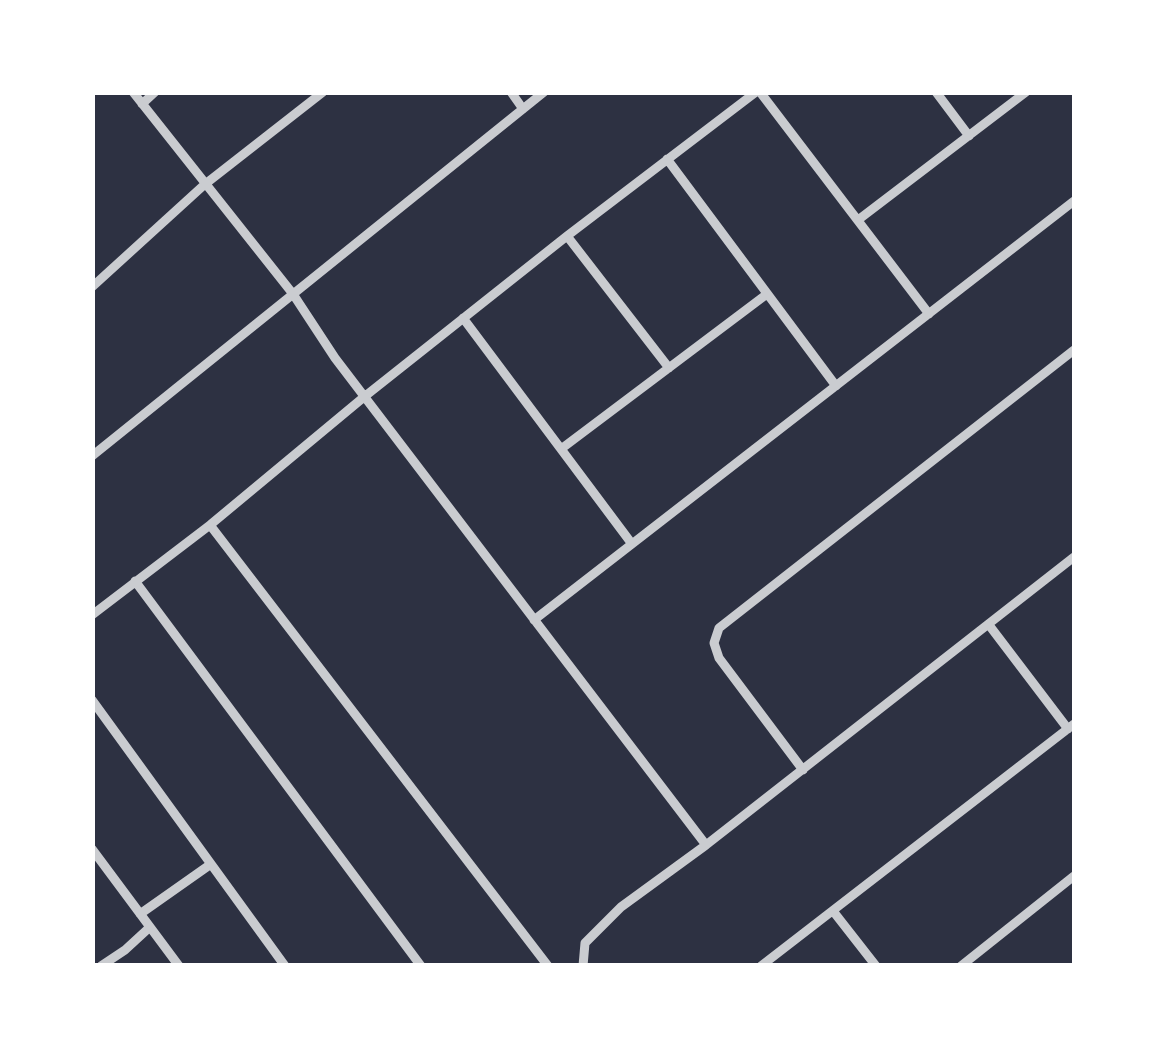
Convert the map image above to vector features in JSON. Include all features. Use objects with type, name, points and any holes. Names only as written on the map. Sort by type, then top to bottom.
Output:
[{"type":"street","points":[[133,92],[293,294],[364,397],[706,846]]},
{"type":"street","points":[[142,104],[155,92]]},
{"type":"street","points":[[92,287],[204,186],[323,92]]},
{"type":"street","points":[[511,92],[524,109]]},
{"type":"street","points":[[92,456],[544,92]]},
{"type":"street","points":[[92,615],[210,525],[567,236],[758,92],[929,314]]},
{"type":"street","points":[[936,92],[969,136]]},
{"type":"street","points":[[858,220],[1026,92]]},
{"type":"street","points":[[668,160],[836,386]]},
{"type":"street","points":[[534,620],[1074,201]]},
{"type":"street","points":[[567,236],[669,368]]},
{"type":"street","points":[[560,448],[767,294]]},
{"type":"street","points":[[464,318],[632,544]]},
{"type":"street","points":[[803,770],[719,658],[714,642],[719,628],[1074,350]]},
{"type":"street","points":[[210,525],[548,966]]},
{"type":"street","points":[[580,964],[585,944],[621,907],[706,846],[1074,558]]},
{"type":"street","points":[[135,580],[422,966]]},
{"type":"street","points":[[761,966],[1071,726],[989,624]]},
{"type":"street","points":[[92,700],[285,966]]},
{"type":"street","points":[[92,849],[179,966]]},
{"type":"street","points":[[140,914],[211,864]]},
{"type":"street","points":[[962,966],[1074,876]]},
{"type":"street","points":[[833,911],[876,966]]},
{"type":"street","points":[[100,966],[125,950],[150,926]]}]
